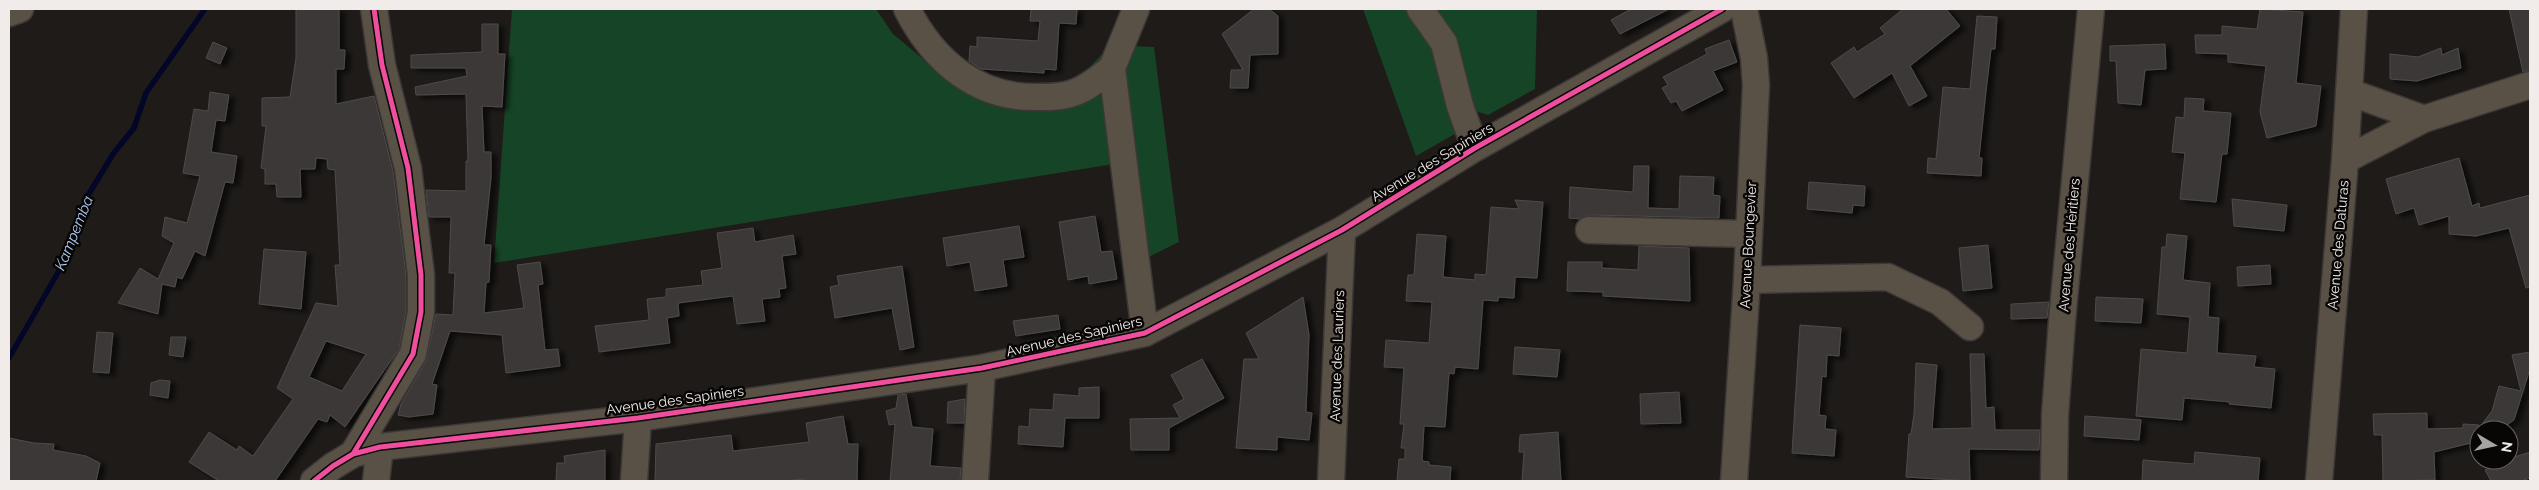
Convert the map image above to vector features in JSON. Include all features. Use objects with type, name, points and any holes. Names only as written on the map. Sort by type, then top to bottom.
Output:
[{"type":"street","points":[[9,13],[20,9]]},
{"type":"street","points":[[314,481],[352,454],[413,354],[421,312],[421,276],[408,168],[382,65],[374,9]]},
{"type":"street","points":[[907,9],[942,59],[981,88],[1003,95],[1025,98],[1073,93],[1091,84],[1112,68]]},
{"type":"street","points":[[1136,9],[1112,68],[1145,333]]},
{"type":"street","points":[[1420,9],[1444,43],[1460,106],[1475,148]]},
{"type":"street","name":"Avenue des Sapiniers","points":[[352,454],[380,447],[638,418],[982,368],[1145,333],[1342,230],[1475,148],[1722,9]]},
{"type":"street","name":"Avenue Boungevier","points":[[1734,481],[1747,280],[1756,85],[1754,58],[1744,9]]},
{"type":"street","name":"Avenue des Héritiers","points":[[2054,481],[2055,416],[2062,321],[2091,9]]},
{"type":"street","name":"Avenue des Daturas","points":[[2319,481],[2345,160],[2354,9]]},
{"type":"street","points":[[2345,160],[2424,119],[2530,85]]},
{"type":"street","points":[[2349,92],[2424,119]]},
{"type":"street","name":"Avenue des Lauriers","points":[[1331,481],[1342,230]]},
{"type":"street","points":[[1589,230],[1749,234]]},
{"type":"street","points":[[1747,280],[1888,277],[1940,302],[1970,327]]},
{"type":"street","points":[[975,481],[982,368]]},
{"type":"street","points":[[634,481],[638,418]]},
{"type":"street","points":[[376,481],[380,447]]},
{"type":"green space","points":[[512,9],[876,9],[893,34],[940,73],[1017,87],[1078,80],[1110,45],[1154,47],[1179,242],[1128,267],[1114,164],[494,263]]},
{"type":"green space","points":[[1363,9],[1537,9],[1535,89],[1488,115],[1460,106],[1455,134],[1416,156]]},
{"type":"building","points":[[296,9],[339,9],[339,50],[345,50],[344,69],[336,69],[336,104],[374,96],[393,171],[406,276],[406,311],[399,349],[345,427],[330,415],[327,422],[318,419],[275,481],[219,481],[189,462],[209,432],[237,450],[239,446],[253,456],[293,399],[277,388],[316,303],[338,306],[335,265],[340,265],[335,170],[328,169],[327,159],[316,158],[315,169],[300,169],[301,197],[277,197],[276,184],[265,184],[265,169],[261,168],[266,126],[262,126],[262,98],[290,97],[296,58]],"holes":[[[326,341],[366,354],[342,391],[309,377]]]},
{"type":"building","points":[[1031,9],[1077,9],[1076,24],[1059,23],[1056,70],[1044,69],[1044,73],[981,69],[969,61],[970,46],[977,47],[977,37],[1038,41],[1040,21],[1030,21]]},
{"type":"building","points":[[1254,9],[1269,9],[1278,16],[1278,54],[1250,55],[1248,88],[1230,88],[1231,70],[1243,70],[1222,34]]},
{"type":"building","points":[[1631,9],[1669,9],[1620,34],[1611,20]]},
{"type":"building","points":[[1903,9],[1946,9],[1960,26],[1910,66],[1927,96],[1909,106],[1892,73],[1854,98],[1831,63],[1854,47],[1857,52],[1885,34],[1880,28]]},
{"type":"building","points":[[2260,9],[2303,12],[2296,83],[2321,86],[2316,126],[2267,138],[2260,112],[2266,66],[2228,62],[2228,54],[2196,53],[2195,35],[2222,35],[2222,26],[2257,29]]},
{"type":"building","points":[[2509,9],[2530,9],[2530,70],[2523,72]]},
{"type":"building","points":[[1977,16],[1997,17],[1995,49],[1991,49],[1979,158],[1982,158],[1981,176],[1927,173],[1928,158],[1936,159],[1943,87],[1970,89]]},
{"type":"building","points":[[482,24],[498,24],[498,54],[505,54],[502,107],[482,106],[484,152],[491,152],[491,178],[484,245],[491,245],[489,282],[486,283],[484,313],[524,308],[517,265],[540,262],[543,284],[538,285],[545,350],[558,349],[560,366],[506,373],[502,335],[450,331],[432,384],[437,385],[433,414],[409,417],[398,415],[401,404],[426,361],[436,314],[453,315],[455,273],[449,273],[451,217],[429,217],[426,190],[466,191],[466,161],[468,161],[466,94],[416,95],[415,87],[467,76],[466,68],[411,68],[411,55],[482,52]]},
{"type":"building","points":[[1729,40],[1737,62],[1713,71],[1723,90],[1682,111],[1676,101],[1671,103],[1662,88],[1668,85],[1663,77],[1707,54],[1705,49]]},
{"type":"building","points":[[213,42],[227,48],[220,64],[206,58]]},
{"type":"building","points":[[2165,44],[2166,69],[2145,70],[2141,105],[2118,103],[2116,61],[2110,61],[2110,46]]},
{"type":"building","points":[[2441,48],[2442,55],[2458,48],[2461,68],[2417,81],[2390,79],[2390,54],[2418,57]]},
{"type":"building","points":[[210,92],[229,95],[225,121],[216,120],[211,152],[237,156],[233,183],[225,182],[205,256],[195,251],[182,279],[177,277],[175,287],[162,284],[158,314],[118,303],[140,268],[158,279],[174,243],[162,236],[165,217],[187,223],[200,176],[183,173],[194,109],[208,111]]},
{"type":"building","points":[[2185,98],[2204,99],[2203,111],[2231,113],[2227,154],[2222,154],[2216,202],[2180,199],[2185,153],[2172,152],[2176,117],[2184,118]]},
{"type":"building","points":[[2459,158],[2472,206],[2479,203],[2480,208],[2530,195],[2530,287],[2526,288],[2509,228],[2476,236],[2449,234],[2449,216],[2419,225],[2414,208],[2396,214],[2386,179]]},
{"type":"building","points":[[1634,166],[1649,166],[1648,208],[1679,209],[1680,176],[1714,177],[1713,195],[1720,196],[1719,218],[1589,215],[1580,219],[1569,218],[1570,187],[1633,192]]},
{"type":"building","points":[[1809,182],[1865,186],[1864,206],[1853,205],[1852,213],[1807,209]]},
{"type":"building","points":[[2232,199],[2287,205],[2284,231],[2234,226]]},
{"type":"building","points":[[1515,200],[1543,202],[1537,278],[1515,277],[1514,298],[1498,297],[1498,301],[1483,300],[1478,369],[1455,367],[1454,374],[1449,373],[1445,427],[1424,426],[1422,461],[1429,462],[1429,465],[1451,467],[1450,481],[1397,481],[1399,459],[1405,459],[1405,448],[1401,448],[1404,424],[1400,424],[1404,368],[1384,367],[1386,340],[1429,343],[1432,302],[1406,301],[1408,275],[1414,275],[1417,234],[1446,236],[1443,277],[1475,280],[1475,274],[1486,275],[1491,207],[1519,209]]},
{"type":"building","points":[[1095,216],[1101,252],[1112,251],[1117,279],[1089,284],[1088,276],[1068,280],[1059,222]]},
{"type":"building","points":[[1019,226],[1024,257],[1003,260],[1007,286],[975,291],[970,262],[947,266],[943,238]]},
{"type":"building","points":[[753,228],[755,242],[793,235],[796,254],[782,256],[786,288],[779,289],[780,297],[762,299],[765,321],[737,324],[733,296],[678,303],[679,316],[667,318],[670,343],[599,352],[595,326],[649,320],[647,299],[666,297],[666,289],[703,285],[701,271],[722,268],[717,233]]},
{"type":"building","points":[[2167,234],[2187,236],[2183,280],[2210,283],[2208,317],[2219,318],[2217,353],[2256,356],[2254,367],[2275,369],[2271,408],[2184,398],[2182,420],[2136,416],[2141,349],[2187,353],[2190,317],[2157,314],[2162,247],[2166,247]]},
{"type":"building","points":[[1988,245],[1992,288],[1963,291],[1959,248]]},
{"type":"building","points":[[1639,246],[1689,248],[1690,301],[1603,296],[1603,292],[1567,291],[1568,262],[1602,262],[1602,268],[1638,270]]},
{"type":"building","points":[[264,249],[306,252],[301,309],[259,304]]},
{"type":"building","points":[[2270,265],[2271,284],[2238,286],[2237,267]]},
{"type":"building","points":[[902,266],[914,347],[900,350],[892,308],[835,318],[830,287],[839,285],[837,276]]},
{"type":"building","points":[[1303,297],[1309,335],[1306,412],[1312,413],[1309,440],[1277,437],[1277,450],[1236,448],[1244,359],[1259,359],[1246,333]]},
{"type":"building","points":[[2096,297],[2143,299],[2141,323],[2095,321]]},
{"type":"building","points":[[2049,302],[2047,318],[2011,319],[2011,304]]},
{"type":"building","points":[[1058,315],[1060,329],[1016,336],[1013,321]]},
{"type":"building","points":[[1800,325],[1841,328],[1839,356],[1827,355],[1826,377],[1822,376],[1819,415],[1826,416],[1825,429],[1836,430],[1834,456],[1792,453]]},
{"type":"building","points":[[97,332],[113,333],[109,373],[93,372]]},
{"type":"building","points":[[171,337],[186,337],[183,357],[169,355]]},
{"type":"building","points":[[1515,347],[1560,350],[1557,377],[1513,374]]},
{"type":"building","points":[[2530,352],[2530,369],[2514,420],[2485,420],[2492,411],[2499,386],[2521,391],[2512,355]]},
{"type":"building","points":[[1970,354],[1984,354],[1986,408],[1994,407],[1995,430],[2040,430],[2039,450],[1969,449],[1970,481],[1906,477],[1909,434],[1911,434],[1914,414],[1916,363],[1937,365],[1932,429],[1972,428]]},
{"type":"building","points":[[1202,359],[1224,398],[1169,428],[1169,450],[1131,450],[1130,419],[1180,418],[1173,405],[1184,399],[1171,375]]},
{"type":"building","points":[[160,380],[170,381],[168,398],[150,395],[151,383]]},
{"type":"building","points":[[1099,387],[1099,418],[1065,418],[1063,447],[1018,444],[1019,426],[1029,427],[1030,409],[1053,410],[1054,394],[1079,396],[1079,388]]},
{"type":"building","points":[[1679,392],[1681,423],[1641,424],[1640,394]]},
{"type":"building","points":[[906,394],[912,427],[933,429],[930,466],[961,468],[960,481],[890,481],[895,424],[889,425],[886,411],[896,408],[898,395]]},
{"type":"building","points":[[965,399],[964,423],[947,423],[948,402]]},
{"type":"building","points":[[2427,413],[2427,429],[2463,428],[2463,424],[2469,424],[2469,443],[2434,452],[2435,480],[2383,481],[2382,435],[2374,435],[2373,414]]},
{"type":"building","points":[[843,416],[848,444],[858,444],[857,481],[805,481],[805,479],[783,481],[655,481],[656,444],[731,435],[733,451],[809,442],[806,423]]},
{"type":"building","points":[[2085,416],[2141,420],[2139,440],[2084,436]]},
{"type":"building","points":[[1558,432],[1561,481],[1522,481],[1524,452],[1519,452],[1520,435]]},
{"type":"building","points":[[9,438],[34,443],[54,444],[53,450],[86,456],[100,463],[96,481],[9,481]]},
{"type":"building","points":[[605,450],[605,481],[556,481],[557,463],[565,463],[564,456]]},
{"type":"building","points":[[2195,452],[2260,458],[2258,481],[2142,481],[2143,460],[2194,464]]},
{"type":"building","points":[[2530,452],[2530,478],[2521,481],[2491,481],[2485,470],[2519,470],[2519,456]]},
{"type":"waterway","name":"Kampemba","points":[[9,358],[64,262],[87,197],[113,154],[134,128],[146,93],[205,9]]},
{"type":"cycle path","points":[[314,481],[333,466],[353,454],[413,354],[421,312],[421,275],[408,168],[382,65],[374,9]]},
{"type":"cycle path","points":[[353,454],[380,447],[638,418],[982,368],[1145,333],[1342,230],[1475,148],[1722,9]]}]
